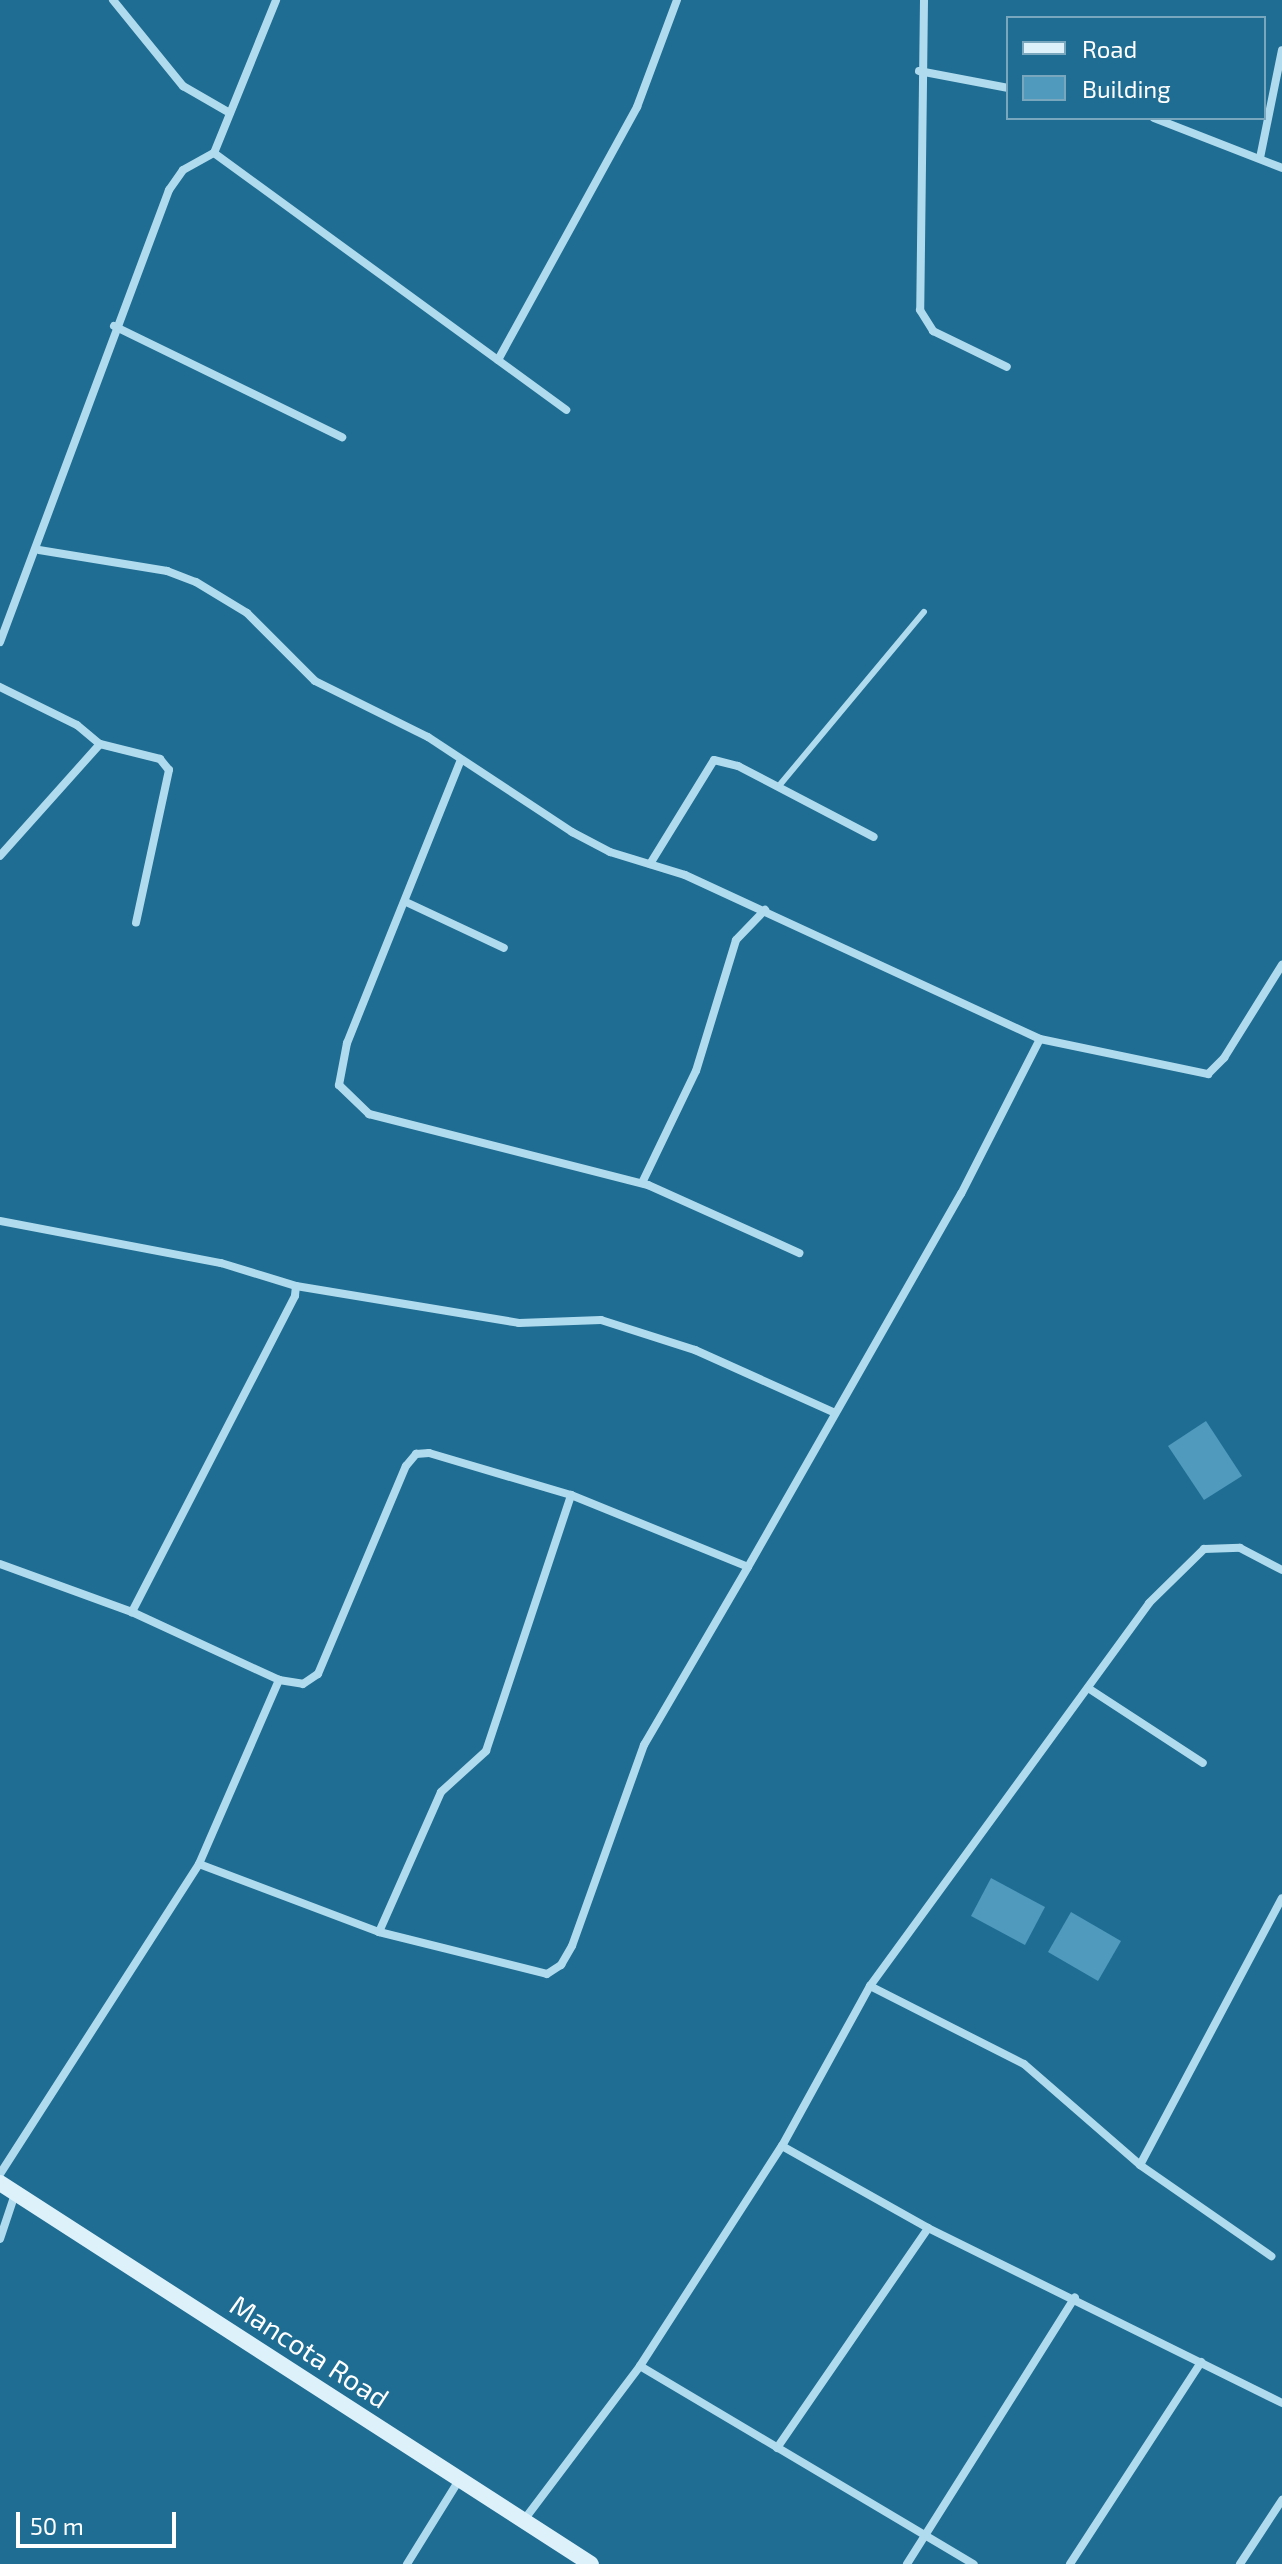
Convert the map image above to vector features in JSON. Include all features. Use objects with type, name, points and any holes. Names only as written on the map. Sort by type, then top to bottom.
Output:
[{"type":"main road","name":"Mancota Road","points":[[0,2183],[591,2564]]},
{"type":"street","points":[[113,0],[183,86],[230,113]]},
{"type":"street","points":[[0,642],[39,550],[114,326],[169,190],[183,170],[214,153],[276,0]]},
{"type":"street","points":[[498,360],[637,107],[677,0]]},
{"type":"street","points":[[924,0],[919,71],[920,310],[933,331],[1007,367]]},
{"type":"street","points":[[1260,158],[1282,50]]},
{"type":"street","points":[[919,71],[1006,88]]},
{"type":"street","points":[[1159,120],[1282,168]]},
{"type":"street","points":[[214,153],[566,410]]},
{"type":"street","points":[[114,326],[342,437]]},
{"type":"street","points":[[39,550],[167,571],[196,582],[247,613],[315,681],[428,737],[460,762],[572,832],[765,910],[1040,1039],[1208,1074],[1224,1058],[1282,965]]},
{"type":"street","points":[[0,687],[77,725],[100,744],[160,759],[169,770],[136,922]]},
{"type":"street","points":[[0,856],[100,744]]},
{"type":"street","points":[[650,864],[707,764],[726,761],[874,837]]},
{"type":"street","points":[[460,762],[347,1043],[339,1085],[351,1101],[369,1114],[642,1183],[799,1253]]},
{"type":"street","points":[[406,902],[504,948]]},
{"type":"street","points":[[642,1183],[696,1071],[736,940],[765,910]]},
{"type":"street","points":[[199,1864],[379,1932],[532,1974],[547,1974],[561,1965],[644,1745],[961,1194],[1040,1039]]},
{"type":"street","points":[[0,1221],[221,1263],[296,1286],[519,1323],[601,1320],[695,1350],[833,1412]]},
{"type":"street","points":[[132,1612],[289,1309],[296,1286]]},
{"type":"street","points":[[0,1564],[132,1612],[279,1680],[303,1684],[318,1674],[406,1466],[416,1454],[429,1453],[571,1495],[748,1567]]},
{"type":"street","points":[[379,1932],[441,1792],[486,1751],[571,1495]]},
{"type":"street","points":[[524,2520],[640,2366],[782,2146],[870,1986],[1149,1603],[1204,1549],[1240,1548],[1282,1570]]},
{"type":"street","points":[[0,2174],[199,1864],[279,1680]]},
{"type":"street","points":[[1088,1688],[1203,1763]]},
{"type":"street","points":[[1140,2165],[1282,1898]]},
{"type":"street","points":[[870,1986],[1024,2064],[1140,2165],[1271,2256]]},
{"type":"street","points":[[782,2146],[928,2228],[1075,2297],[1282,2403]]},
{"type":"street","points":[[0,2239],[15,2194]]},
{"type":"street","points":[[777,2448],[928,2228]]},
{"type":"street","points":[[907,2564],[929,2534],[1075,2297]]},
{"type":"street","points":[[1070,2564],[1201,2362]]},
{"type":"street","points":[[640,2366],[929,2534],[974,2564]]},
{"type":"street","points":[[407,2564],[460,2478]]},
{"type":"street","points":[[1240,2564],[1282,2500]]},
{"type":"lane","points":[[778,787],[924,612]]},
{"type":"building","points":[[1206,1421],[1242,1476],[1204,1500],[1168,1446]]},
{"type":"building","points":[[991,1878],[1045,1907],[1025,1945],[971,1916]]},
{"type":"building","points":[[1071,1912],[1121,1941],[1098,1981],[1048,1952]]}]
